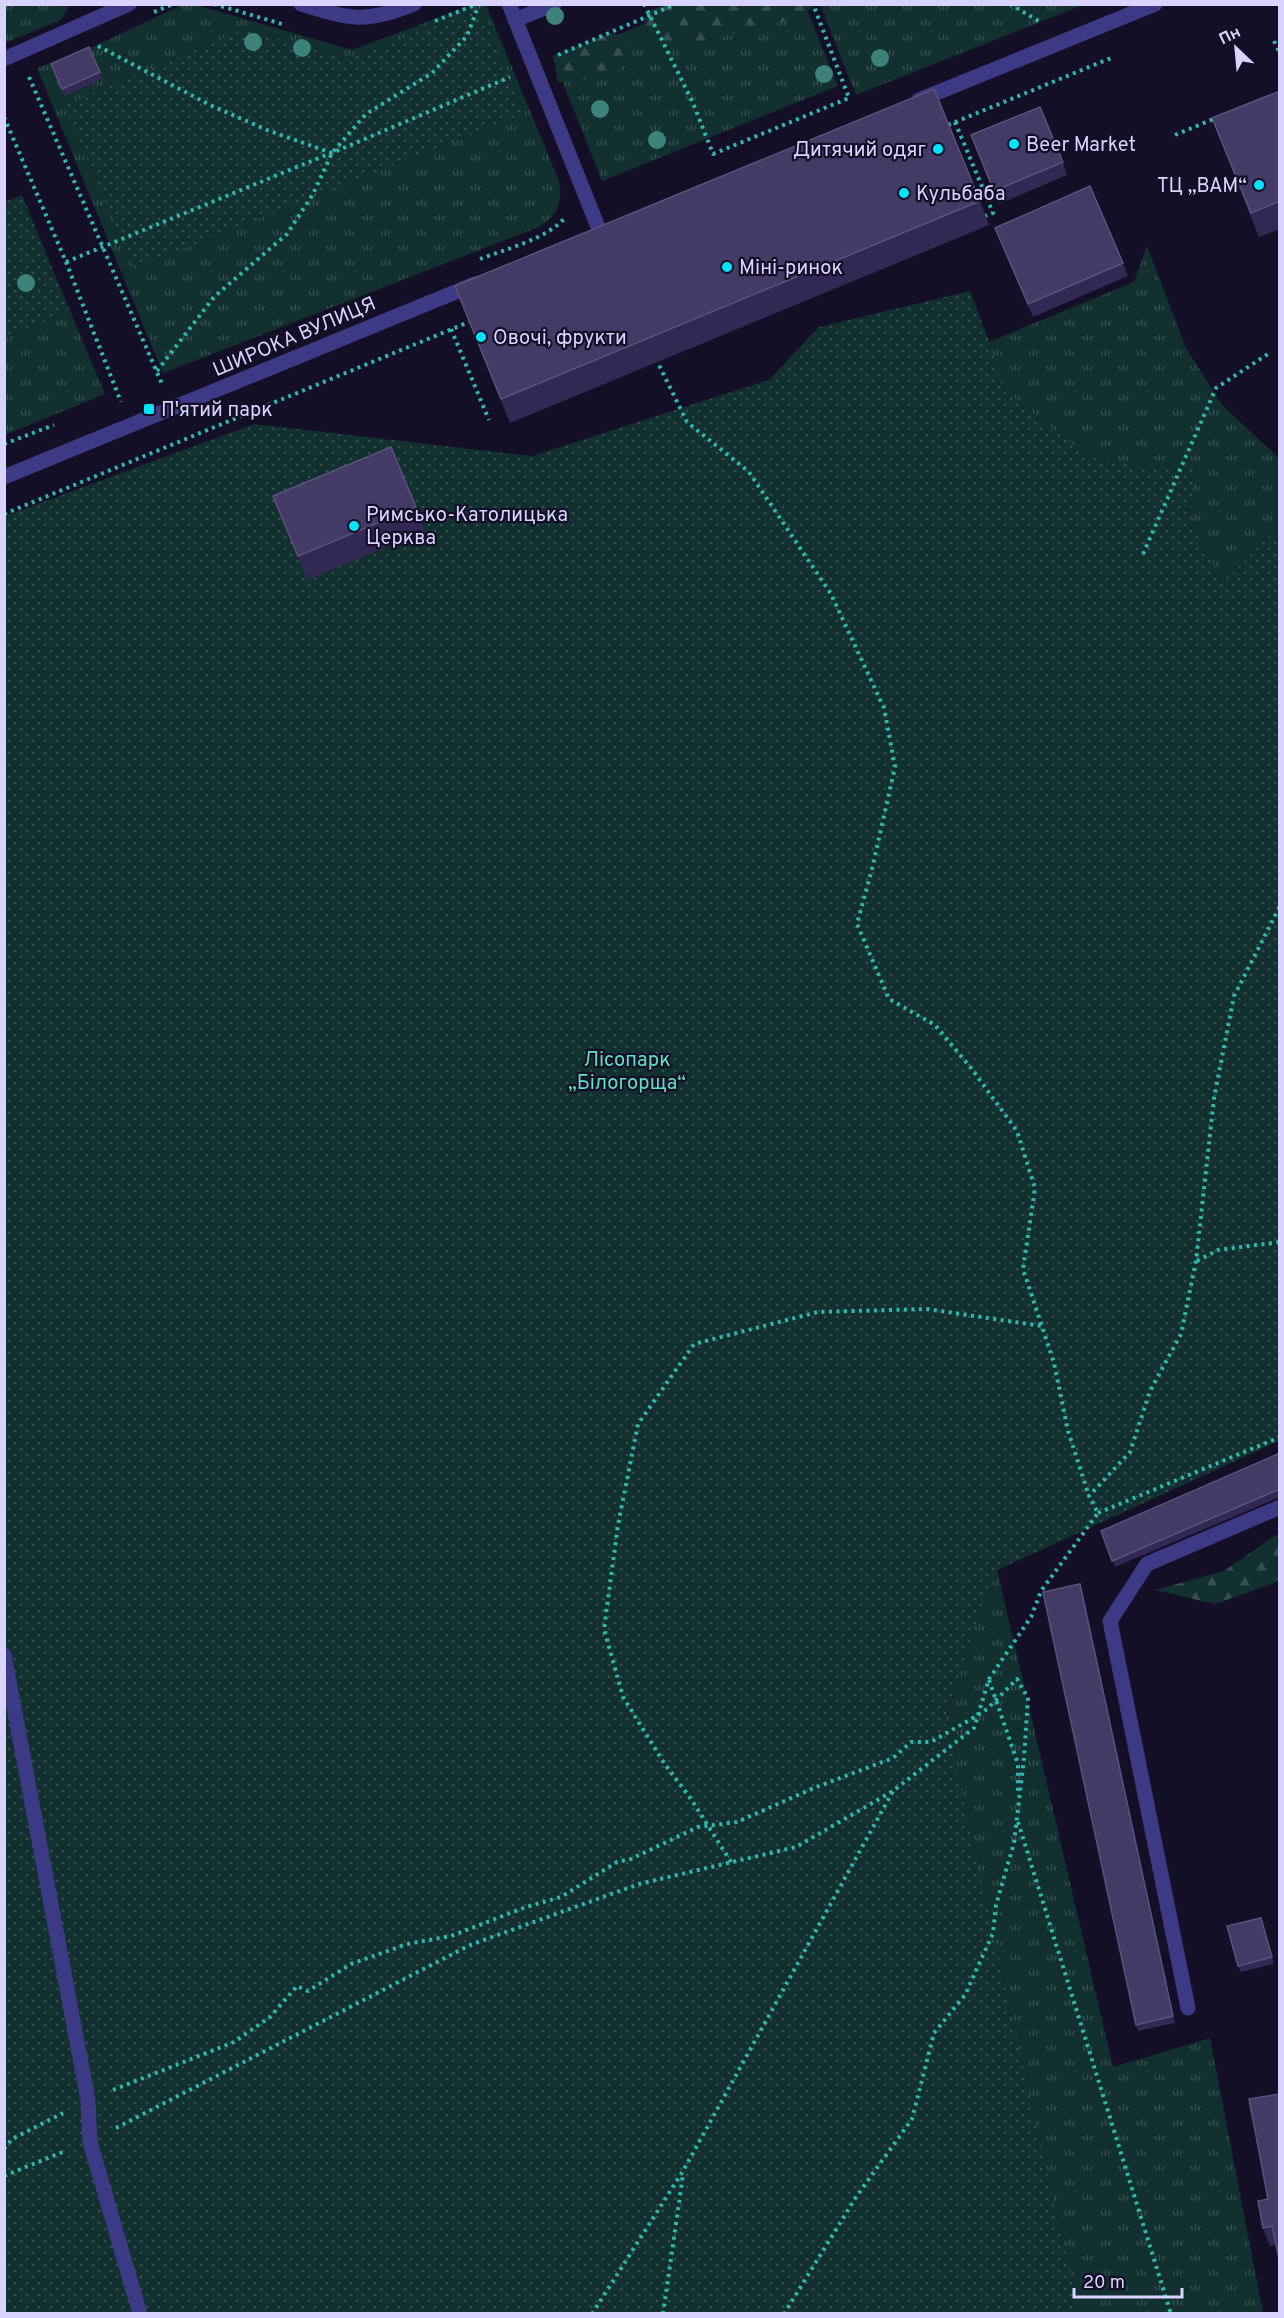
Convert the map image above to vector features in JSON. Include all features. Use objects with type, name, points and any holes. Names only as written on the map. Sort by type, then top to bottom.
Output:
[{"type":"street","points":[[11,56],[129,4]]},
{"type":"street","points":[[301,4],[339,15],[365,19],[392,13],[414,4]]},
{"type":"street","points":[[509,4],[600,232]]},
{"type":"street","points":[[515,20],[554,4]]},
{"type":"street","points":[[909,104],[1155,4]]},
{"type":"street","name":"ШИРОКА ВУЛИЦЯ","points":[[4,477],[490,277]]},
{"type":"street","points":[[1188,2008],[1110,1621],[1147,1564],[1280,1507]]},
{"type":"street","points":[[4,1655],[88,2100],[90,2142],[140,2313]]},
{"type":"path","points":[[157,371],[214,297],[287,234],[313,194],[332,153],[366,114],[432,73],[467,36],[479,4]]},
{"type":"path","points":[[644,4],[693,104],[713,154],[849,98],[813,4]]},
{"type":"path","points":[[66,262],[332,153],[676,4]]},
{"type":"path","points":[[1274,41],[1280,54]]},
{"type":"path","points":[[97,45],[220,109],[267,130],[332,153]]},
{"type":"path","points":[[11,56],[103,246],[162,383],[171,410]]},
{"type":"path","points":[[948,125],[1111,58]]},
{"type":"path","points":[[4,117],[66,262],[129,426]]},
{"type":"path","points":[[1175,135],[1217,118]]},
{"type":"path","points":[[955,122],[993,213],[986,216]]},
{"type":"path","points":[[967,172],[975,169]]},
{"type":"path","points":[[472,262],[549,232],[560,224],[568,213]]},
{"type":"path","points":[[4,514],[469,322]]},
{"type":"path","points":[[451,329],[489,420]]},
{"type":"path","points":[[1143,554],[1216,388],[1271,352]]},
{"type":"path","points":[[653,353],[687,422],[748,472],[831,594],[884,708],[894,767],[872,869],[857,924],[889,999],[935,1025],[971,1068],[1017,1131],[1035,1188],[1023,1269],[1054,1363],[1068,1431],[1089,1496],[1098,1513]]},
{"type":"path","points":[[152,387],[162,383]]},
{"type":"path","points":[[110,404],[130,395]]},
{"type":"path","points":[[4,444],[57,424]]},
{"type":"path","points":[[1089,1496],[1130,1452],[1150,1391],[1181,1334],[1196,1261],[1214,1098],[1234,996],[1280,906]]},
{"type":"path","points":[[1196,1261],[1218,1250],[1280,1242]]},
{"type":"path","points":[[731,1862],[691,1799],[664,1763],[623,1697],[604,1629],[618,1525],[638,1424],[694,1344],[818,1312],[927,1310],[1042,1326]]},
{"type":"path","points":[[4,2176],[90,2142],[470,1945],[639,1884],[796,1847],[893,1791],[974,1728],[989,1679],[1031,1617],[1041,1591],[1098,1513],[1280,1437]]},
{"type":"path","points":[[989,1679],[1018,1764],[1018,1821],[1021,1832],[1171,2313]]},
{"type":"path","points":[[4,2149],[12,2139],[88,2100],[234,2042],[270,2017],[297,1986],[308,1991],[351,1964],[407,1944],[452,1936],[526,1907],[561,1897],[617,1862],[631,1859],[698,1827],[737,1822],[814,1788],[892,1758],[911,1742],[931,1742],[978,1715],[1017,1679],[1028,1698],[1024,1758],[1014,1843],[996,1905],[993,1933],[965,1995],[934,2033],[912,2120],[856,2197],[784,2313]]},
{"type":"path","points":[[592,2313],[683,2171],[893,1791]]},
{"type":"path","points":[[663,2313],[683,2171]]},
{"type":"green space","points":[[5,4],[69,5],[61,20],[5,43]]},
{"type":"green space","points":[[812,4],[813,8],[789,20],[680,47],[652,46],[641,38],[647,11],[666,5]]},
{"type":"green space","points":[[182,5],[196,5],[352,50],[472,5],[486,5],[559,181],[558,208],[551,218],[539,227],[163,373],[37,68],[97,45]]},
{"type":"green space","points":[[692,5],[805,5],[838,86],[602,181],[554,60]]},
{"type":"green space","points":[[820,5],[1083,5],[856,95]]},
{"type":"green space","points":[[480,9],[523,114],[134,268],[64,105],[245,29],[347,59]]},
{"type":"green space","points":[[610,33],[630,38],[631,59],[616,72],[578,81],[558,82],[553,56]]},
{"type":"green space","points":[[22,195],[70,311],[5,338],[5,202]]},
{"type":"green space","points":[[1147,246],[1186,348],[1222,405],[1279,458],[1279,530],[1267,538],[1223,583],[1190,519],[1193,466],[1138,466],[1086,455],[1002,389],[989,342],[1134,282]]},
{"type":"green space","name":"Лісопарк „Білогорща“","points":[[970,291],[992,349],[1002,389],[1086,455],[1138,466],[1194,466],[1190,519],[1223,583],[1267,538],[1279,530],[1279,1441],[993,1572],[945,1720],[1079,2313],[5,2314],[5,516],[254,424],[532,456],[769,380],[819,327]]},
{"type":"green space","points":[[70,311],[105,394],[5,435],[5,338]]},
{"type":"green space","points":[[1279,1533],[1279,1579],[1272,1584],[1215,1604],[1155,1590],[1224,1571]]},
{"type":"green space","points":[[995,1561],[1113,2067],[1210,2038],[1263,2313],[1078,2313],[945,1722]]},
{"type":"building","points":[[89,47],[100,72],[62,89],[51,64]]},
{"type":"building","name":"Міні-ринок","points":[[934,89],[980,201],[501,399],[455,286]]},
{"type":"building","name":"ТЦ „ВАМ“","points":[[1280,91],[1280,201],[1251,213],[1212,118]]},
{"type":"building","points":[[1040,107],[1063,162],[994,191],[971,135]]},
{"type":"building","points":[[1090,186],[1123,263],[1028,304],[995,228]]},
{"type":"building","name":"Римсько-Католицька Церква","points":[[391,447],[416,507],[298,556],[273,496]]},
{"type":"building","points":[[1280,1453],[1280,1489],[1112,1561],[1101,1531]]},
{"type":"building","points":[[1080,1584],[1173,2016],[1136,2025],[1043,1592]]},
{"type":"building","points":[[1261,1918],[1272,1957],[1238,1966],[1227,1926]]},
{"type":"building","points":[[1280,2094],[1280,2263],[1272,2226],[1263,2228],[1258,2201],[1268,2199],[1249,2099]]},
{"type":"place","name":"Beer Market","points":[[1014,144]]},
{"type":"place","name":"Дитячий одяг","points":[[938,149]]},
{"type":"place","name":"ТЦ „ВАМ“","points":[[1259,185]]},
{"type":"place","name":"Кульбаба","points":[[904,193]]},
{"type":"place","name":"Міні-ринок","points":[[727,267]]},
{"type":"place","name":"Овочі, фрукти","points":[[481,337]]},
{"type":"place","name":"П'ятий парк","points":[[149,409]]},
{"type":"place","name":"Римсько-Католицька Церква","points":[[354,526]]}]
